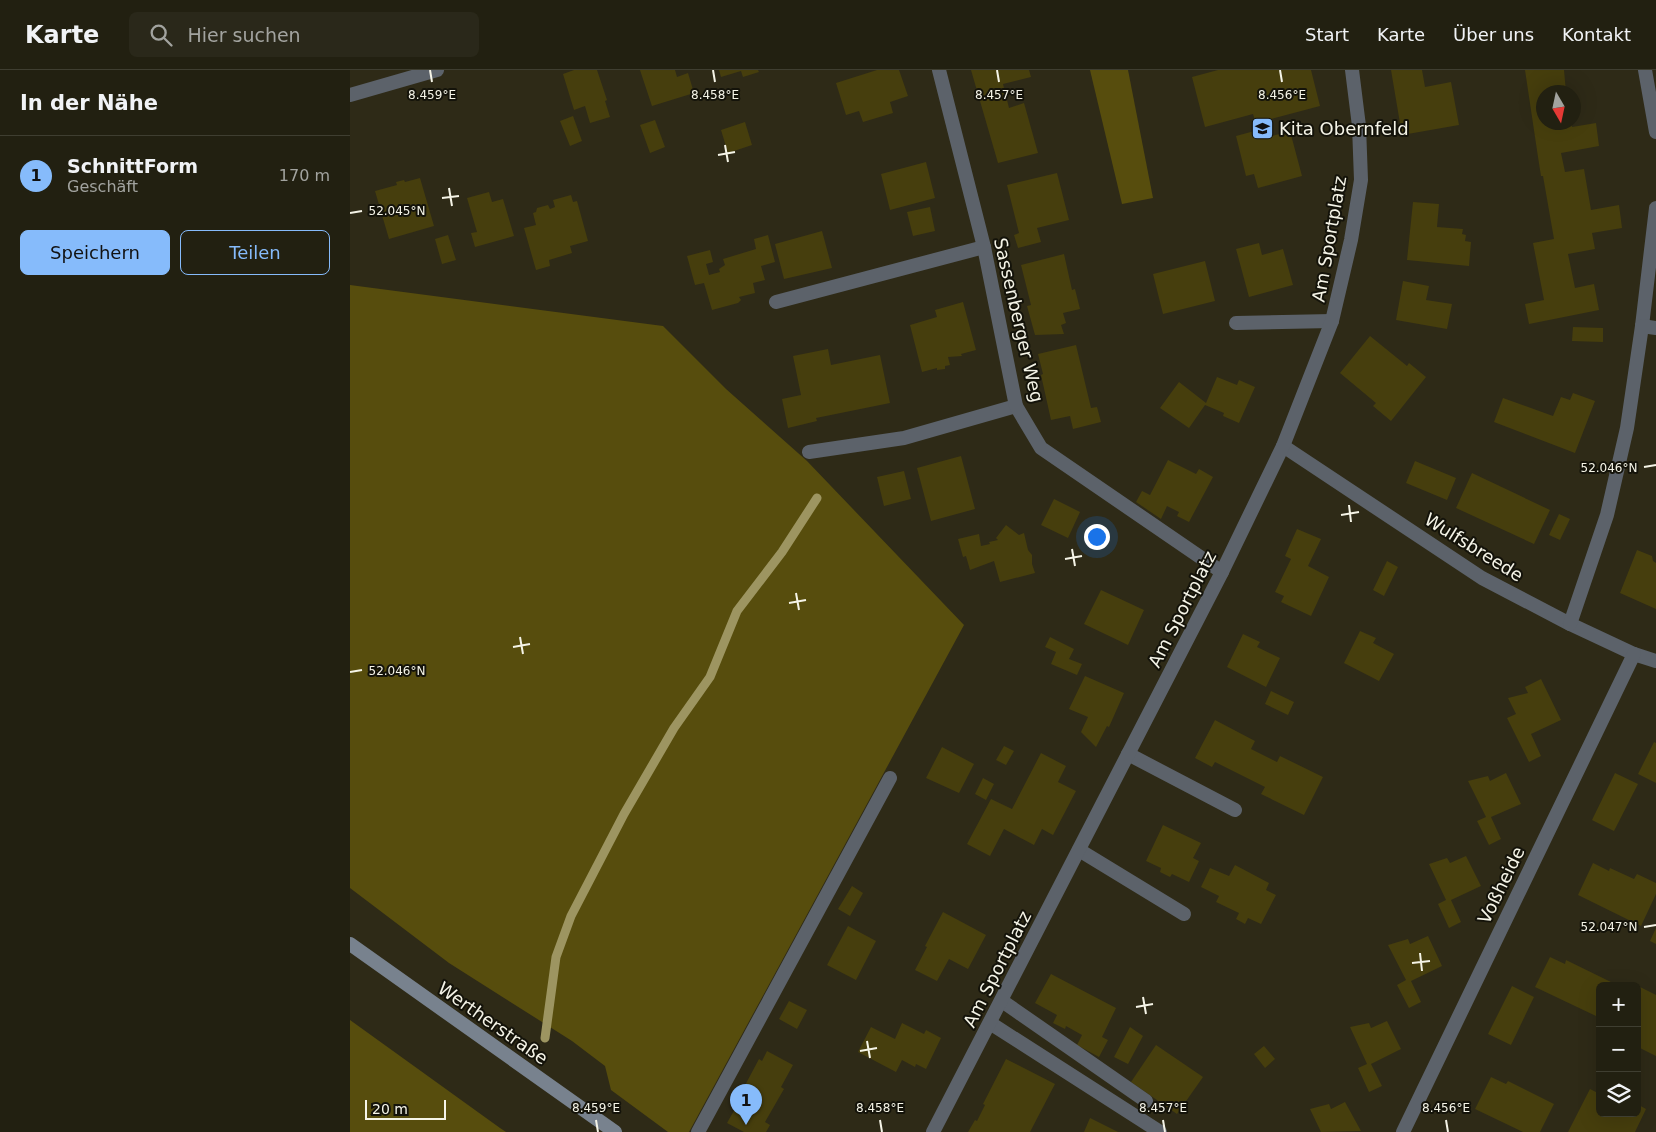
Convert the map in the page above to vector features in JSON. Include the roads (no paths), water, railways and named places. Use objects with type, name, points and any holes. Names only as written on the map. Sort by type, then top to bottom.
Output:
[{"type":"main road","name":"Wertherstraße","points":[[350,944],[615,1132]]},
{"type":"street","points":[[350,95],[437,70]]},
{"type":"street","name":"Sassenberger Weg","points":[[940,70],[984,247],[1016,406],[1041,448],[1222,572]]},
{"type":"street","name":"Am Sportplatz","points":[[933,1132],[1222,572],[1283,446],[1332,321],[1351,240],[1361,180],[1359,126],[1352,70]]},
{"type":"street","points":[[1645,70],[1656,132]]},
{"type":"street","points":[[1570,624],[1607,516],[1649,327],[1656,208]]},
{"type":"street","points":[[776,302],[984,247]]},
{"type":"street","points":[[1236,323],[1332,321]]},
{"type":"street","points":[[809,452],[904,438],[1016,406]]},
{"type":"street","name":"Wulfsbreede","points":[[1283,446],[1482,578],[1570,624],[1634,654],[1656,661]]},
{"type":"street","name":"Voßheide","points":[[1402,1132],[1634,654]]},
{"type":"street","points":[[1128,754],[1235,810]]},
{"type":"street","points":[[698,1132],[890,778]]},
{"type":"street","points":[[1079,850],[1184,914]]},
{"type":"street","points":[[1002,1001],[1146,1101]]},
{"type":"street","points":[[990,1023],[1160,1132]]},
{"type":"waterway","points":[[545,1038],[556,957],[571,916],[624,814],[674,728],[710,677],[737,611],[782,552],[817,498]]},
{"type":"place","name":"Kita Obernfeld","points":[[1263,128]]},
{"type":"place","name":"SchnittForm","points":[[746,1125]]}]
